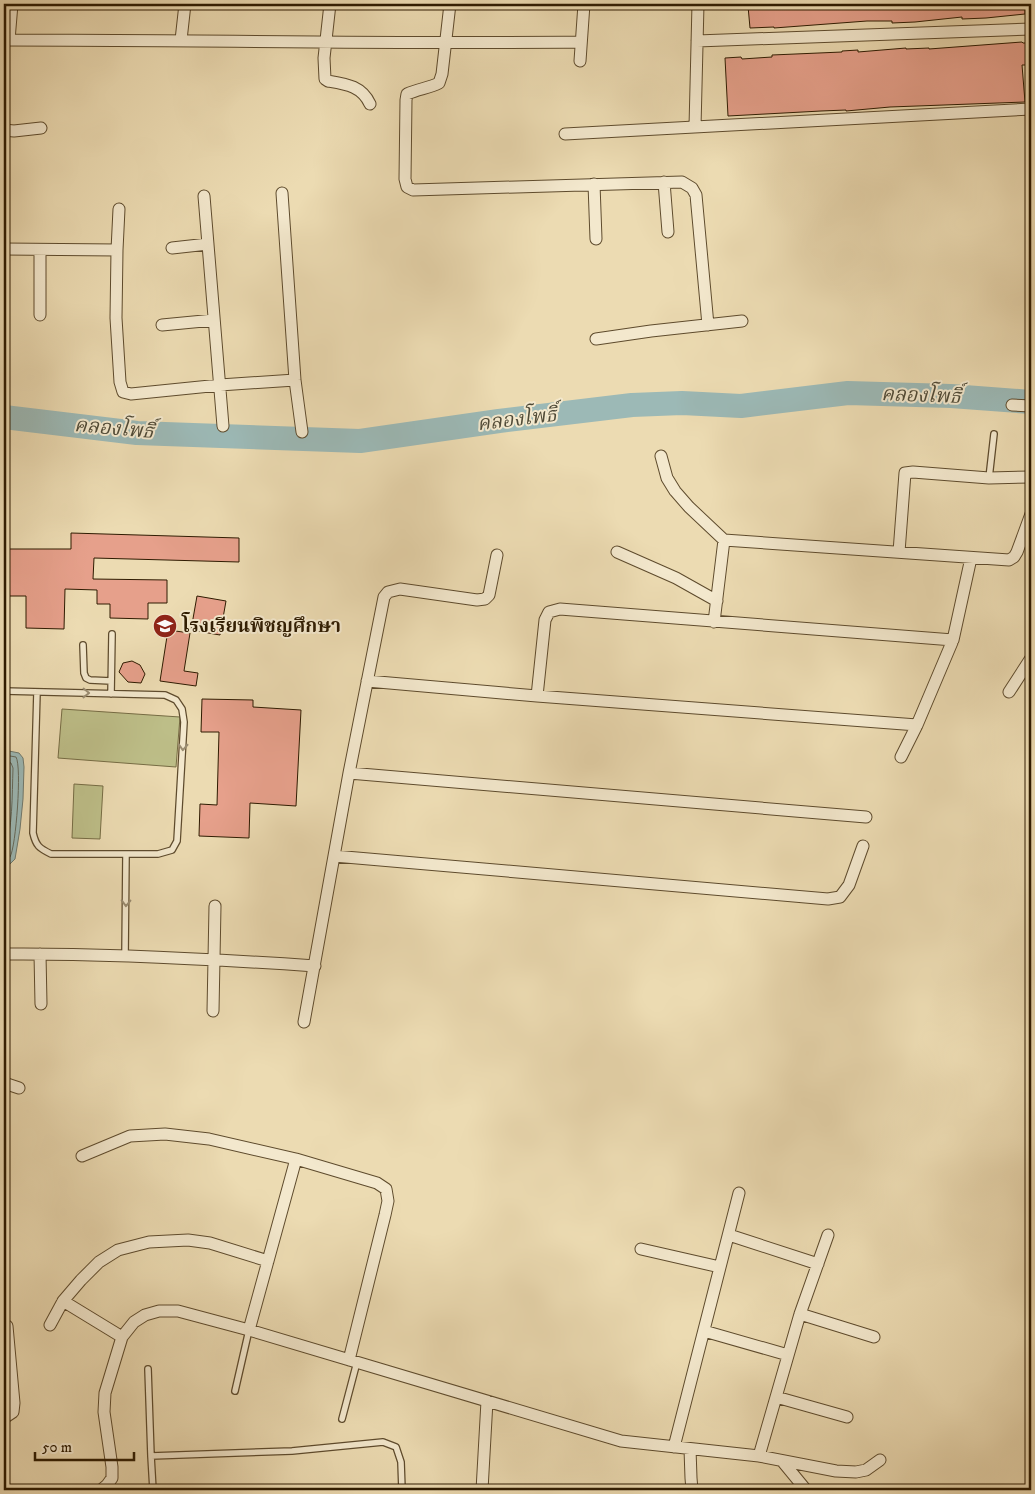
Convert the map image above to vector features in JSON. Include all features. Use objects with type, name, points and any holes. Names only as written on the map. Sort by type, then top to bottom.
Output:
[{"type":"street","points":[[12,4],[6,40],[181,40],[445,44],[581,42]]},
{"type":"street","points":[[181,40],[185,4]]},
{"type":"street","points":[[330,4],[324,70],[325,79],[328,82],[353,86],[366,95],[370,104]]},
{"type":"street","points":[[450,4],[442,74],[439,83],[414,90],[407,94],[405,179],[407,187],[413,190],[682,182],[692,188],[696,195],[708,325]]},
{"type":"street","points":[[580,61],[584,4]]},
{"type":"street","points":[[695,127],[698,4]]},
{"type":"street","points":[[697,41],[1031,29]]},
{"type":"street","points":[[566,134],[1031,109]]},
{"type":"street","points":[[4,130],[14,131],[41,128]]},
{"type":"street","points":[[664,182],[668,232]]},
{"type":"street","points":[[594,184],[596,239]]},
{"type":"street","points":[[282,193],[296,380],[302,432]]},
{"type":"street","points":[[204,196],[223,426]]},
{"type":"street","points":[[119,209],[116,318],[120,382],[123,392],[130,394],[296,380]]},
{"type":"street","points":[[172,248],[208,244]]},
{"type":"street","points":[[4,249],[117,250]]},
{"type":"street","points":[[40,250],[40,315]]},
{"type":"street","points":[[162,326],[214,320]]},
{"type":"street","points":[[596,340],[742,321]]},
{"type":"street","points":[[1012,405],[1031,406]]},
{"type":"street","points":[[661,456],[667,478],[674,491],[724,540],[1008,560],[1014,557],[1031,514]]},
{"type":"street","points":[[899,552],[905,473],[989,478],[1031,477]]},
{"type":"street","points":[[714,622],[724,540]]},
{"type":"street","points":[[618,552],[676,578],[716,601]]},
{"type":"street","points":[[304,1022],[316,966],[349,773],[384,597],[388,592],[400,589],[476,600],[485,599],[489,595],[497,555]]},
{"type":"street","points":[[901,757],[917,725],[953,640],[971,558]]},
{"type":"street","points":[[537,696],[544,620],[549,612],[560,609],[953,640]]},
{"type":"street","points":[[1009,692],[1031,658]]},
{"type":"street","points":[[367,681],[917,725]]},
{"type":"street","points":[[349,773],[866,816]]},
{"type":"street","points":[[334,856],[828,899],[840,897],[849,885],[863,846]]},
{"type":"street","points":[[214,1011],[215,906]]},
{"type":"street","points":[[4,954],[214,959],[316,966]]},
{"type":"street","points":[[40,954],[41,1004]]},
{"type":"street","points":[[4,1083],[19,1088]]},
{"type":"street","points":[[82,1156],[130,1136],[165,1134],[209,1139],[296,1158],[377,1183],[386,1190],[388,1201],[353,1361]]},
{"type":"street","points":[[249,1330],[296,1158]]},
{"type":"street","points":[[674,1447],[739,1193]]},
{"type":"street","points":[[728,1235],[818,1264]]},
{"type":"street","points":[[759,1456],[800,1314],[828,1235]]},
{"type":"street","points":[[50,1324],[63,1301],[81,1280],[100,1262],[118,1250],[149,1242],[188,1240],[210,1243],[268,1261]]},
{"type":"street","points":[[641,1248],[720,1267]]},
{"type":"street","points":[[63,1301],[122,1337]]},
{"type":"street","points":[[100,1490],[108,1485],[112,1478],[104,1412],[105,1393],[122,1337],[134,1322],[145,1315],[159,1311],[178,1311],[249,1330],[622,1441],[759,1456],[836,1471],[856,1472],[866,1470],[880,1460]]},
{"type":"street","points":[[800,1314],[874,1337]]},
{"type":"street","points":[[4,1418],[13,1412],[14,1403],[6,1343],[7,1326]]},
{"type":"street","points":[[704,1331],[788,1356]]},
{"type":"street","points":[[776,1397],[847,1417]]},
{"type":"street","points":[[482,1490],[487,1402]]},
{"type":"street","points":[[690,1449],[692,1490]]},
{"type":"street","points":[[783,1462],[806,1490]]},
{"type":"lane","points":[[989,478],[994,434]]},
{"type":"lane","points":[[111,694],[112,634]]},
{"type":"lane","points":[[83,645],[84,673],[86,678],[90,680],[111,681]]},
{"type":"lane","points":[[4,691],[111,694],[165,696],[176,700],[182,710],[184,722],[177,841],[172,850],[158,854],[51,854],[39,848],[33,833],[37,692]]},
{"type":"lane","points":[[125,956],[126,854]]},
{"type":"lane","points":[[235,1391],[249,1330]]},
{"type":"lane","points":[[342,1419],[353,1361]]},
{"type":"lane","points":[[148,1369],[152,1490]]},
{"type":"lane","points":[[151,1456],[292,1451],[383,1442],[396,1447],[401,1462],[402,1490]]},
{"type":"green space","points":[[62,709],[180,717],[176,767],[58,758]]},
{"type":"green space","points":[[74,784],[103,786],[100,839],[72,838]]},
{"type":"water","points":[[4,750],[19,753],[23,758],[24,767],[23,799],[15,859],[8,866],[4,867]]},
{"type":"building","points":[[809,4],[1025,4],[1025,14],[986,18],[962,19],[962,17],[915,22],[867,21],[750,28],[748,6],[765,5],[765,7]]},
{"type":"building","points":[[1022,42],[1031,43],[1031,65],[1022,65],[1025,102],[728,116],[725,58],[741,57],[742,59],[772,57],[772,55],[858,50],[858,52],[906,48],[929,49]]},
{"type":"building","points":[[71,533],[239,538],[239,562],[94,558],[93,579],[167,580],[167,603],[148,603],[148,619],[110,618],[110,604],[97,604],[97,590],[65,589],[64,629],[26,628],[26,596],[4,596],[4,549],[71,549]]},
{"type":"building","points":[[197,596],[226,601],[220,635],[191,630]]},
{"type":"building","points":[[168,630],[190,633],[184,671],[198,673],[196,686],[160,681]]},
{"type":"building","points":[[132,661],[140,665],[145,674],[141,683],[128,682],[119,672],[123,663]]},
{"type":"building","points":[[202,699],[253,700],[253,707],[301,710],[296,806],[250,803],[249,838],[199,836],[200,804],[217,805],[219,732],[201,732]]},
{"type":"waterway","name":"คลองโพธิ์","points":[[4,417],[137,433],[360,441],[499,421],[632,405],[682,403],[741,406],[848,393],[951,396],[1031,402]]},
{"type":"place","name":"โรงเรียนพิชญศึกษา","points":[[165,626]]}]
